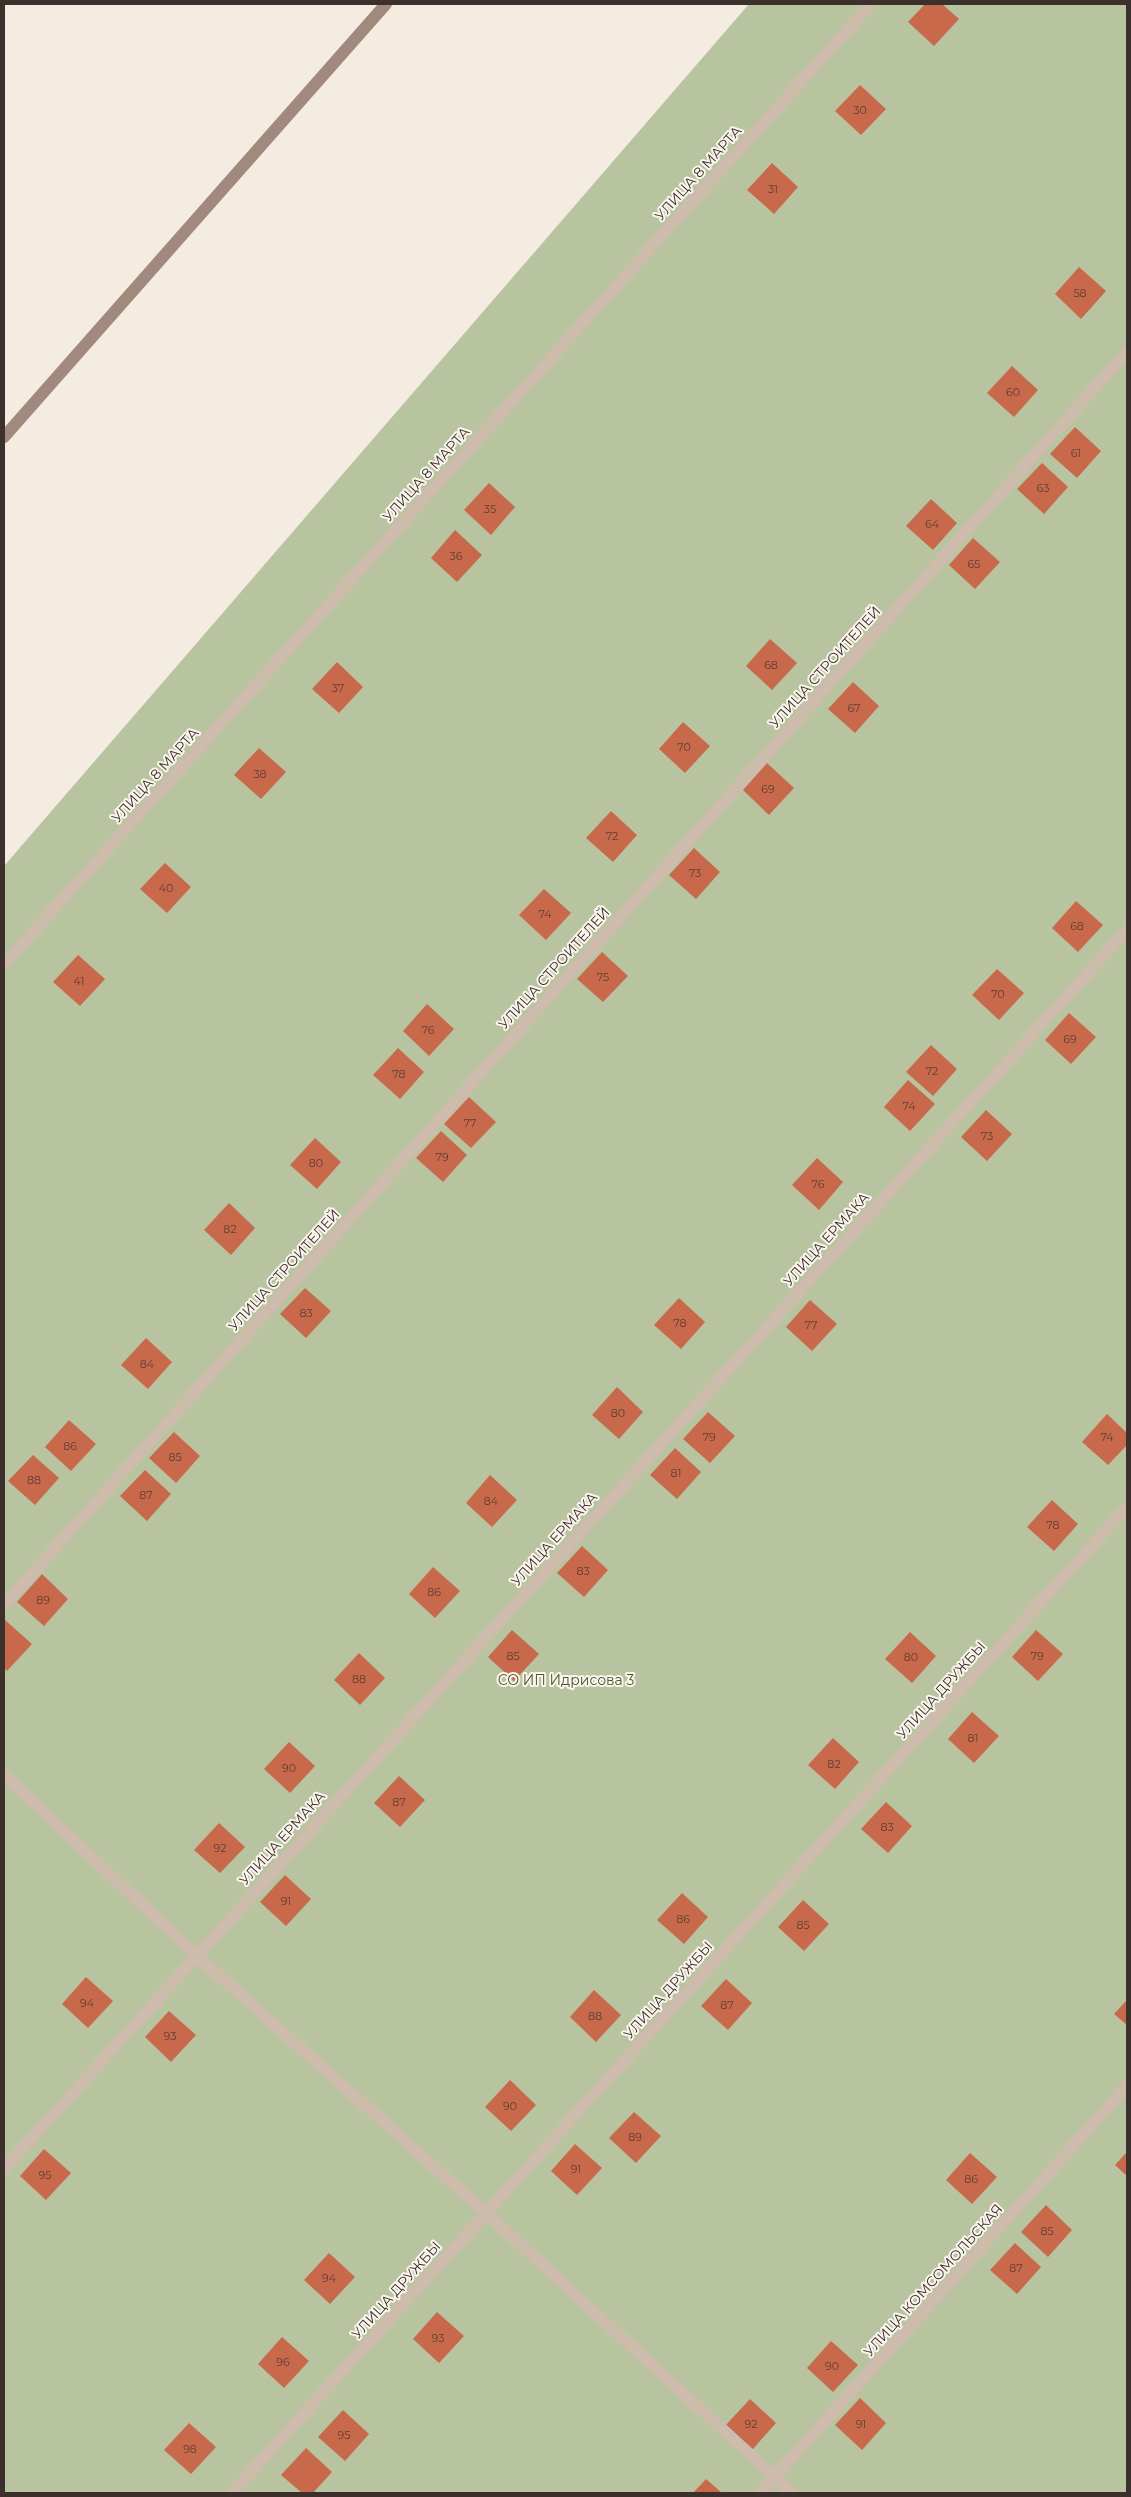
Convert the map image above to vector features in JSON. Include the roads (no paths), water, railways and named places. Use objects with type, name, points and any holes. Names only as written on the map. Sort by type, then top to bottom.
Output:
[{"type":"street","points":[[4,437],[386,4]]},
{"type":"street","name":"УЛИЦА 8 МАРТА","points":[[4,964],[871,4]]},
{"type":"street","name":"УЛИЦА СТРОИТЕЛЕЙ","points":[[4,1604],[1127,352]]},
{"type":"street","name":"УЛИЦА ЕРМАКА","points":[[4,2169],[1127,930]]},
{"type":"street","name":"УЛИЦА ДРУЖБЫ","points":[[232,2493],[1127,1507]]},
{"type":"street","points":[[4,1775],[196,1955],[486,2213],[792,2493]]},
{"type":"street","name":"УЛИЦА КОМСОМОЛЬСКАЯ","points":[[760,2493],[1127,2086]]},
{"type":"park label","name":"СО ИП Идрисова 3","points":[[566,1680]]}]
